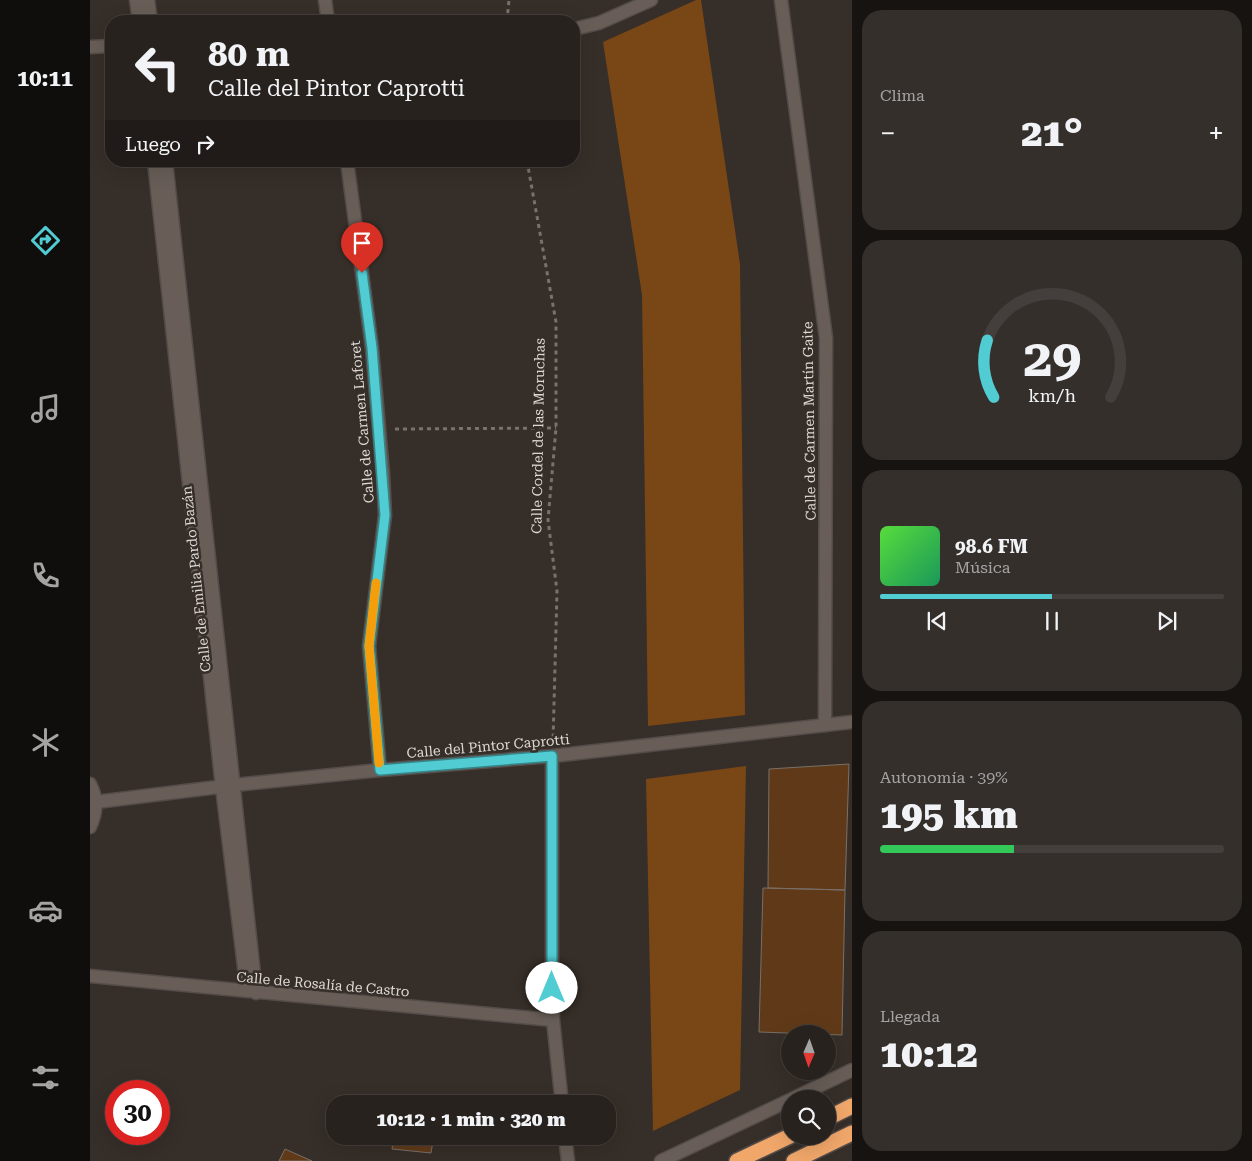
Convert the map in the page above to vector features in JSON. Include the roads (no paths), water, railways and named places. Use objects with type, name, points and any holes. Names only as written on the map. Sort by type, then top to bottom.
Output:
[{"type":"highway","points":[[836,1114],[852,1106]]},
{"type":"highway","points":[[794,1161],[852,1133]]},
{"type":"highway","points":[[737,1161],[781,1140]]},
{"type":"street","points":[[136,0],[138,15]]},
{"type":"street","points":[[148,0],[150,15]]},
{"type":"street","points":[[326,0],[327,15]]},
{"type":"street","points":[[580,28],[599,23],[651,0]]},
{"type":"street","name":"Calle de Carmen Martín Gaite","points":[[781,0],[826,338],[825,725]]},
{"type":"street","points":[[90,47],[105,46]]},
{"type":"street","name":"Calle de Emilia Pardo Bazán","points":[[155,167],[251,992]]},
{"type":"street","name":"Calle de Emilia Pardo Bazán","points":[[167,167],[228,786]]},
{"type":"street","name":"Calle de Carmen Laforet","points":[[348,167],[372,348],[385,515],[369,646],[380,770]]},
{"type":"street","name":"Calle del Pintor Caprotti","points":[[96,802],[380,770],[552,756],[852,722]]},
{"type":"street","points":[[552,756],[553,1020],[561,1095]]},
{"type":"street","points":[[90,784],[94,791],[96,802],[95,814],[90,827]]},
{"type":"street","name":"Calle de Rosalía de Castro","points":[[90,976],[553,1020]]},
{"type":"street","points":[[810,1090],[852,1070]]},
{"type":"street","points":[[661,1161],[781,1104]]},
{"type":"street","points":[[566,1145],[568,1161]]}]
